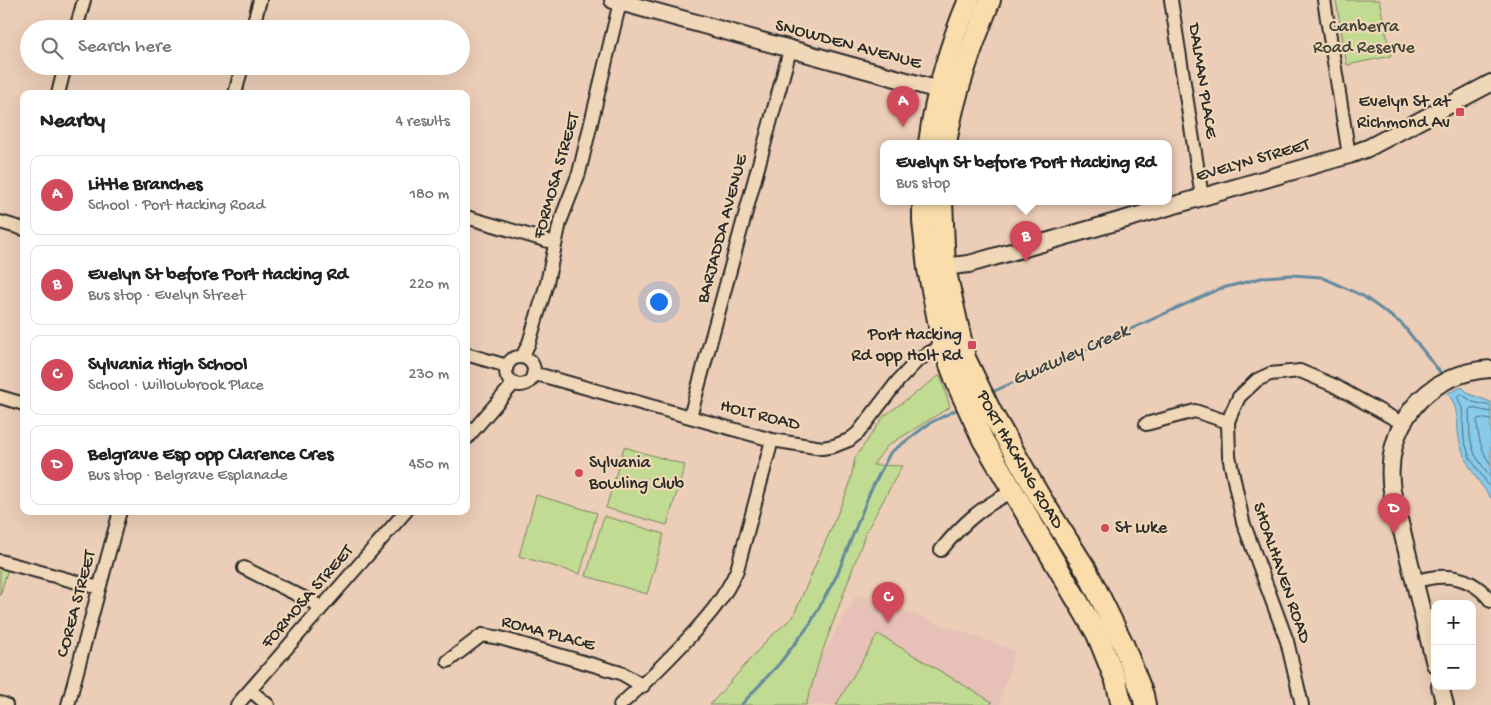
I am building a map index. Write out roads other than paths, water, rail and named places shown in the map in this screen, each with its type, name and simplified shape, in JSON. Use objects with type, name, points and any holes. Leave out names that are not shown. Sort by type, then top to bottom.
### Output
[{"type":"main road","points":[[930,140],[938,90],[950,49],[969,0]]},
{"type":"main road","points":[[947,140],[976,35],[990,0]]},
{"type":"main road","name":"PORT HACKING ROAD","points":[[923,205],[923,221],[936,268],[958,330],[965,358],[964,379],[973,422],[1012,492],[1097,634],[1116,681],[1122,705]]},
{"type":"main road","name":"PORT HACKING ROAD","points":[[942,205],[936,268],[943,346],[964,379],[991,412],[1040,497],[1087,570],[1123,644],[1143,695],[1145,705]]},
{"type":"street","points":[[78,20],[84,0]]},
{"type":"street","points":[[254,20],[260,0]]},
{"type":"street","name":"DALMAN PLACE","points":[[1172,0],[1202,197]]},
{"type":"street","points":[[1324,0],[1349,155]]},
{"type":"street","name":"SNOWDEN AVENUE","points":[[616,1],[958,95]]},
{"type":"street","name":"FORMOSA STREET","points":[[522,357],[529,343],[544,291],[560,222],[578,173],[616,1]]},
{"type":"street","name":"BARJADDA AVENUE","points":[[690,416],[790,50]]},
{"type":"street","points":[[59,90],[63,75]]},
{"type":"street","points":[[236,90],[240,75]]},
{"type":"street","name":"EVELYN STREET","points":[[936,268],[969,264],[1349,155],[1368,148],[1491,83]]},
{"type":"street","points":[[470,219],[555,243]]},
{"type":"street","points":[[0,222],[20,225]]},
{"type":"street","name":"HOLT ROAD","points":[[533,374],[772,440],[822,448],[849,440],[865,426],[898,381],[916,362],[943,346]]},
{"type":"street","points":[[470,355],[507,366]]},
{"type":"street","points":[[522,357],[531,363],[533,374],[526,383],[514,383],[506,374],[507,366],[511,360],[522,357]]},
{"type":"street","points":[[1431,648],[1390,478],[1392,453],[1402,423],[1418,403],[1439,384],[1456,376],[1491,370]]},
{"type":"street","name":"SHOALHAVEN ROAD","points":[[1302,705],[1287,641],[1243,522],[1229,456],[1228,422],[1239,397],[1257,380],[1270,374],[1300,371],[1334,385],[1402,423]]},
{"type":"street","points":[[470,434],[514,383]]},
{"type":"street","points":[[0,398],[20,403]]},
{"type":"street","points":[[1146,424],[1195,411],[1228,422]]},
{"type":"street","points":[[620,705],[643,686],[709,616],[729,588],[736,570],[772,440]]},
{"type":"street","points":[[941,550],[958,528],[994,500],[1012,492]]},
{"type":"street","name":"COREA STREET","points":[[68,705],[119,515]]},
{"type":"street","name":"FORMOSA STREET","points":[[237,705],[399,515]]},
{"type":"street","points":[[0,561],[99,588]]},
{"type":"street","points":[[244,568],[322,607]]},
{"type":"street","points":[[1414,582],[1436,577],[1461,579],[1474,584],[1491,601]]},
{"type":"street","name":"ROMA PLACE","points":[[448,661],[482,635],[500,638],[620,674],[643,686]]},
{"type":"street","points":[[250,690],[268,705]]},
{"type":"street","points":[[1441,690],[1445,705]]},
{"type":"street","points":[[0,703],[6,705]]},
{"type":"water","points":[[1462,387],[1469,394],[1491,402],[1491,498],[1469,465],[1460,443],[1455,406],[1448,393]]},
{"type":"waterway","name":"Gwawley Creek","points":[[990,393],[1219,289],[1265,277],[1291,275],[1321,277],[1363,296],[1402,324],[1444,377]]},
{"type":"waterway","name":"Gwawley Creek","points":[[741,705],[779,664],[810,624],[837,575],[870,492],[890,453],[930,423],[960,408]]},
{"type":"place","name":"Evelyn St at Richmond Av","points":[[1460,112]]},
{"type":"place","name":"Little Branches","points":[[903,127]]},
{"type":"place","name":"Evelyn St before Port Hacking Rd","points":[[1026,262]]},
{"type":"place","name":"Port Hacking Rd opp Holt Rd","points":[[972,345]]},
{"type":"place","name":"Sylvania Bowling Club","points":[[579,473]]},
{"type":"place","name":"St Luke","points":[[1105,528]]},
{"type":"place","name":"Belgrave Esp opp Clarence Cres","points":[[1394,534]]},
{"type":"place","name":"Sylvania High School","points":[[888,623]]},
{"type":"park label","name":"Canberra Road Reserve","points":[[1364,37]]}]
